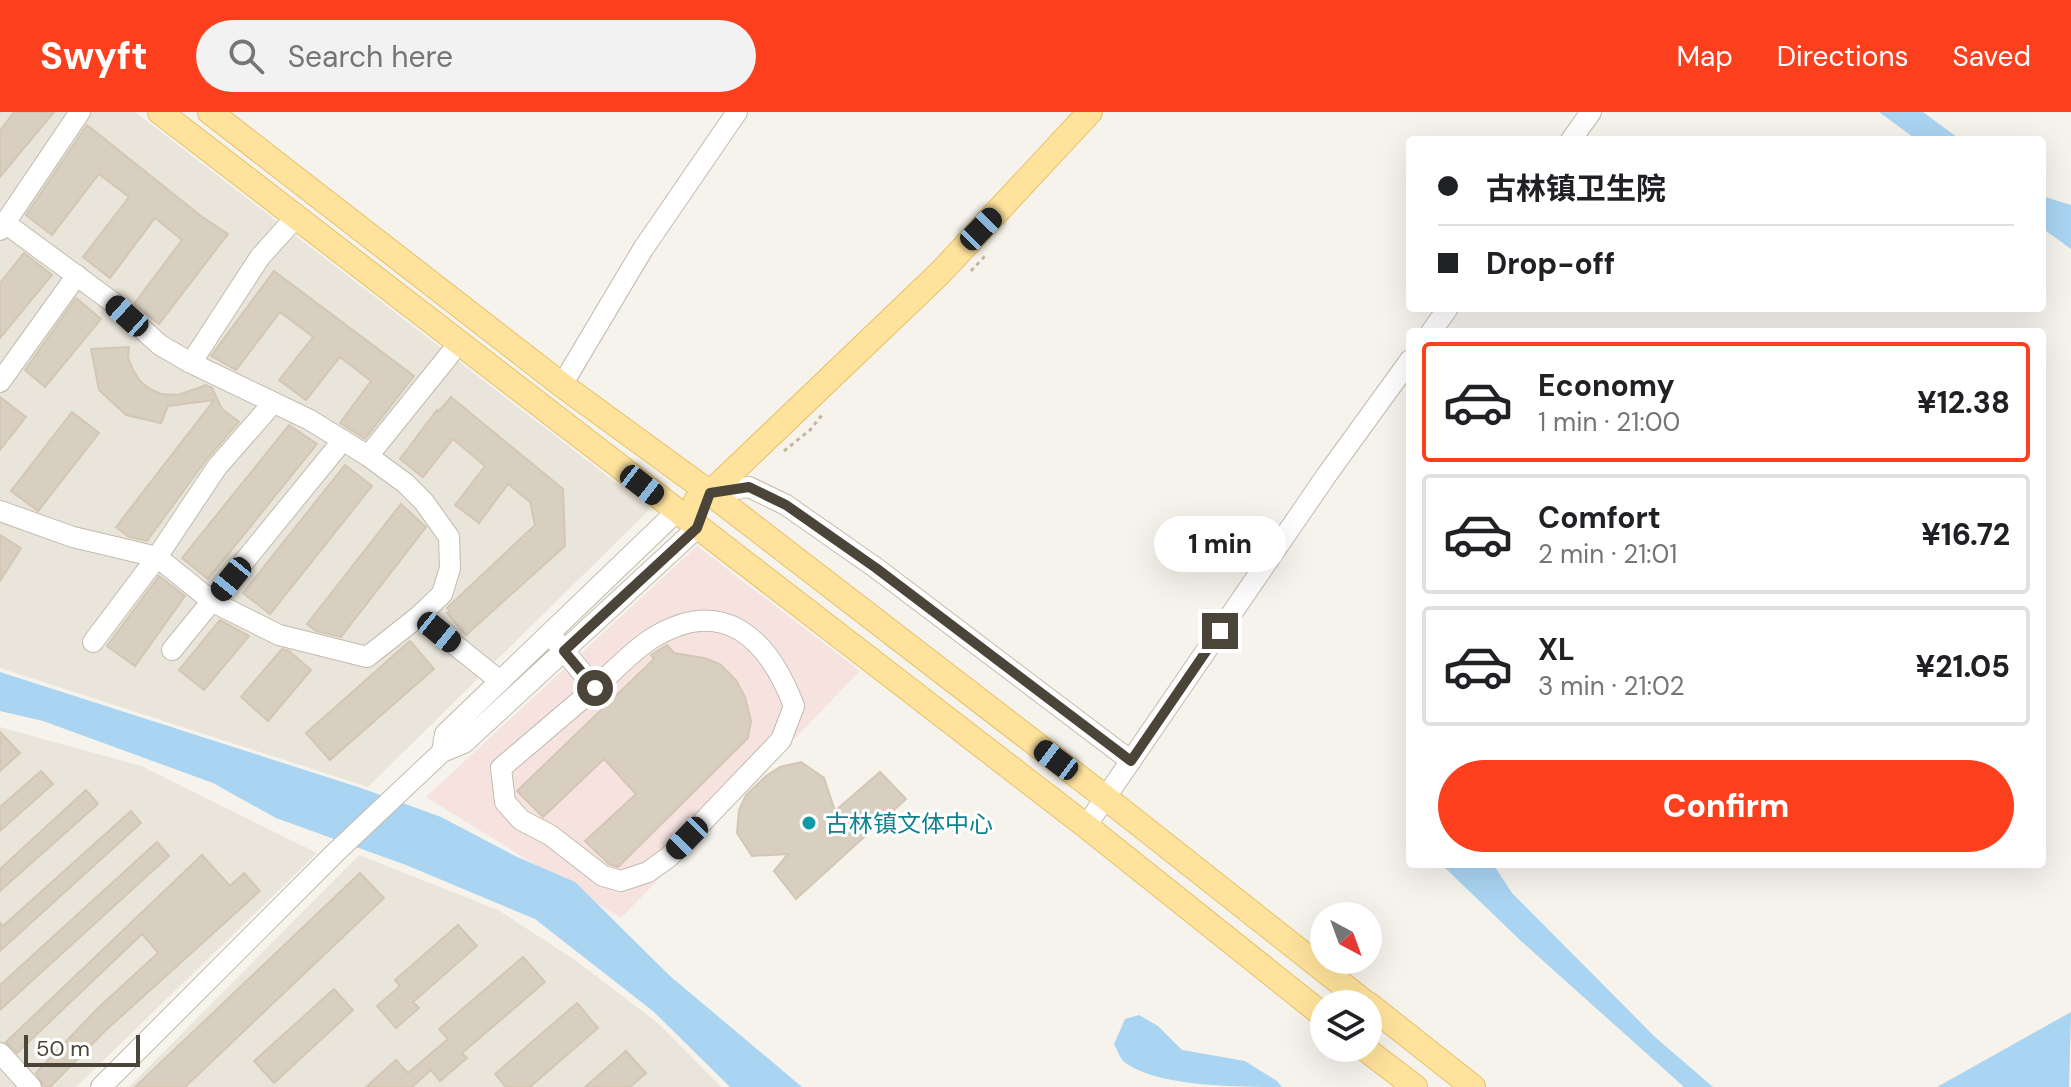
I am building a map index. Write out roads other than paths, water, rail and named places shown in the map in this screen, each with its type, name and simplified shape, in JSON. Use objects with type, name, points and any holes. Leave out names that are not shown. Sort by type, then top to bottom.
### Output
[{"type":"main road","points":[[160,112],[1086,826],[1310,1005]]},
{"type":"main road","points":[[210,112],[562,385],[710,493],[1350,990]]},
{"type":"main road","points":[[676,512],[710,493],[941,272],[1090,112]]},
{"type":"main road","points":[[697,528],[710,493]]},
{"type":"main road","points":[[1382,1015],[1473,1087]]},
{"type":"main road","points":[[1382,1062],[1415,1087]]},
{"type":"street","points":[[0,511],[73,537],[157,557],[213,602],[279,635],[367,657],[442,594],[450,568],[449,537],[424,502],[405,483],[310,420],[160,345],[77,275],[2,225],[80,112]]},
{"type":"street","points":[[562,385],[643,249],[737,112]]},
{"type":"street","points":[[1574,136],[1591,112]]},
{"type":"street","points":[[191,363],[260,257],[296,217]]},
{"type":"street","points":[[0,382],[77,275]]},
{"type":"street","points":[[368,456],[459,343]]},
{"type":"street","points":[[1086,826],[1326,476],[1406,366]]},
{"type":"street","points":[[93,642],[157,557],[217,467],[273,403]]},
{"type":"street","points":[[172,650],[343,440]]},
{"type":"street","points":[[710,493],[749,487],[786,505],[876,568],[1131,761]]},
{"type":"street","points":[[442,752],[445,734],[676,512]]},
{"type":"street","points":[[101,1087],[381,808],[442,752],[464,743],[697,528]]},
{"type":"street","points":[[419,616],[500,681]]},
{"type":"street","points":[[714,619],[736,626],[763,650],[782,674],[794,706],[781,740],[669,857],[648,872],[621,881],[603,876],[550,835],[521,820],[505,802],[501,768],[595,688],[650,640],[679,625],[714,619]]},
{"type":"street","points":[[550,634],[595,688]]},
{"type":"street","points":[[0,1053],[31,1087]]},
{"type":"water","points":[[1879,112],[1923,112],[1956,136],[1912,136]]},
{"type":"water","points":[[2046,197],[2071,205],[2071,249],[2046,231]]},
{"type":"water","points":[[0,672],[361,788],[441,817],[515,856],[575,882],[670,976],[802,1087],[730,1087],[654,1012],[535,919],[406,865],[276,818],[213,783],[43,721],[0,711]]},
{"type":"water","points":[[1445,868],[1496,868],[1512,893],[1655,1037],[1713,1087],[1684,1087],[1521,941]]},
{"type":"water","points":[[2071,1012],[2069,1087],[1937,1087]]},
{"type":"water","points":[[1139,1015],[1158,1026],[1182,1050],[1245,1061],[1282,1087],[1198,1084],[1137,1070],[1123,1061],[1114,1044],[1125,1019]]},
{"type":"place","name":"古林镇文体中心","points":[[809,823]]}]
